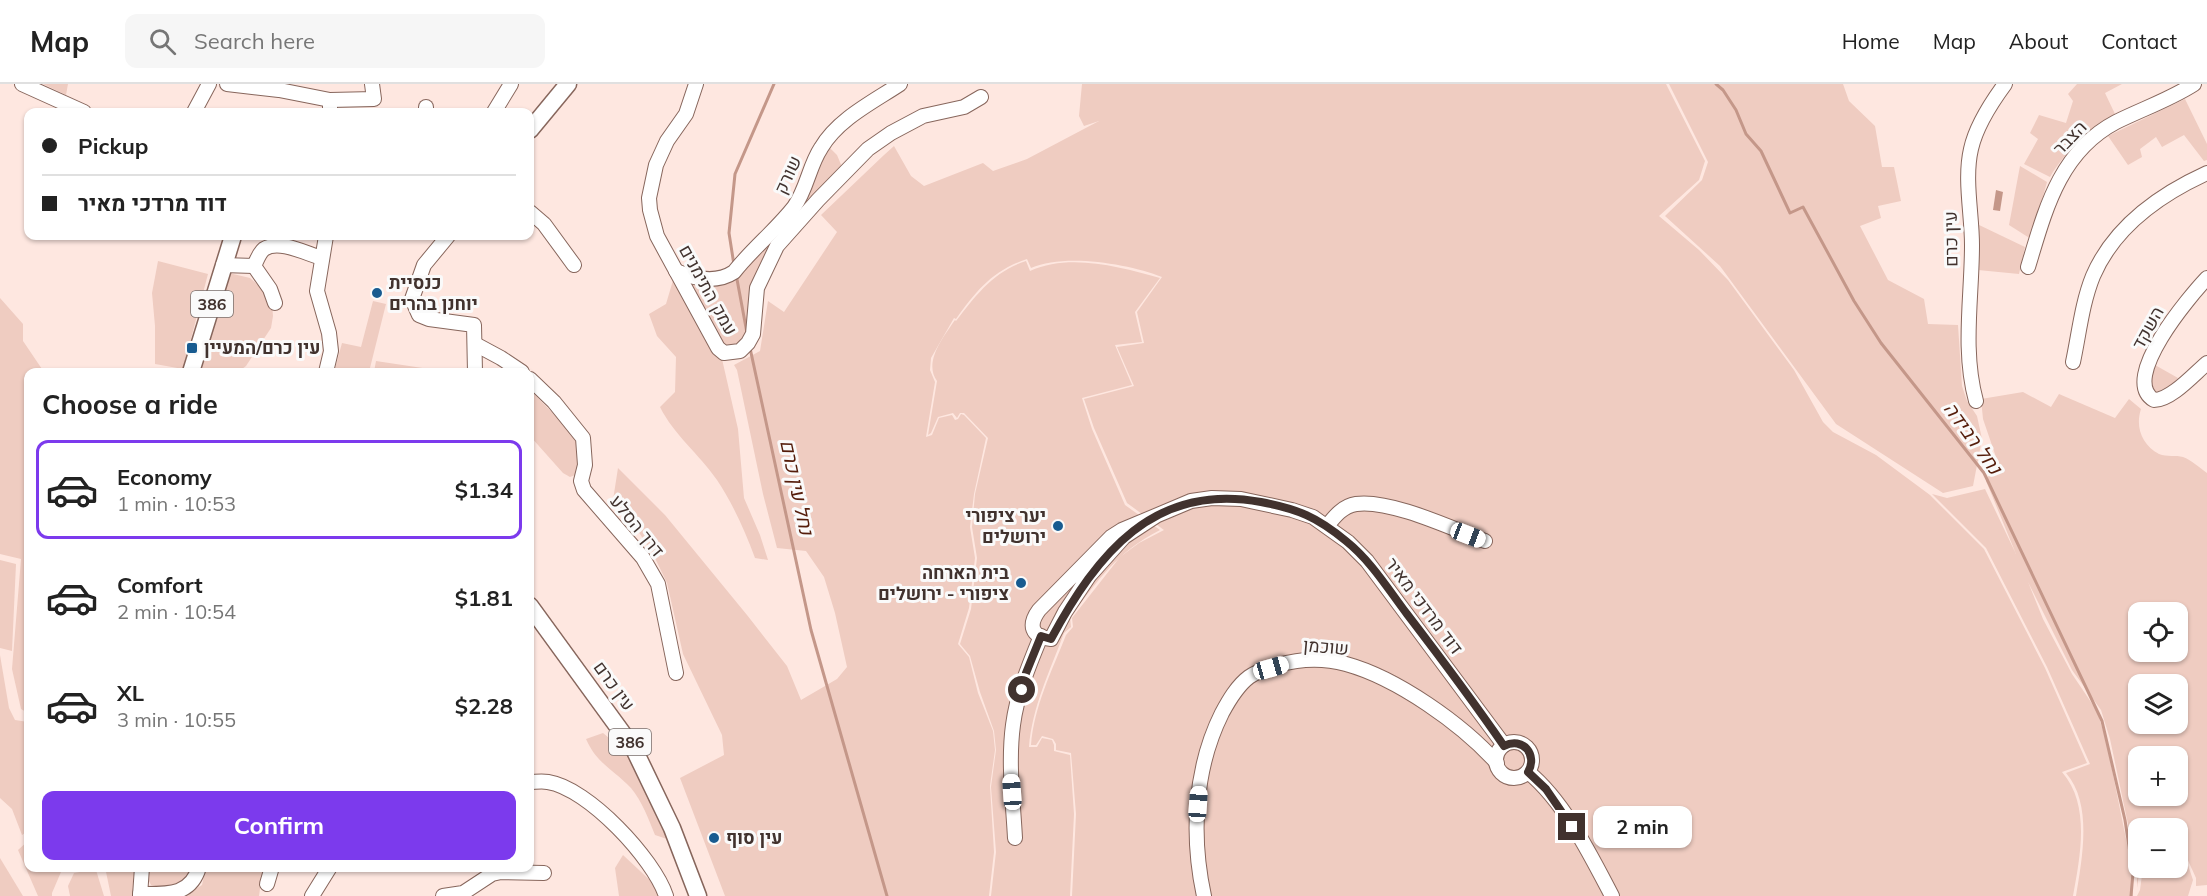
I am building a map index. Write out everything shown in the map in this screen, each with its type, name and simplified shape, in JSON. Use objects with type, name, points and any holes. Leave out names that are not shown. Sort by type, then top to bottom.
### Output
[{"type":"main road","points":[[534,125],[568,84]]},
{"type":"main road","name":"386","points":[[192,368],[232,240]]},
{"type":"main road","name":"עין כרם","points":[[534,612],[634,750],[672,828],[698,896]]},
{"type":"street","points":[[22,84],[75,108]]},
{"type":"street","points":[[196,108],[210,84]]},
{"type":"street","points":[[227,84],[279,90],[330,106],[374,99],[372,84]]},
{"type":"street","points":[[496,108],[511,84]]},
{"type":"street","name":"עמק התימנים","points":[[696,84],[686,114],[666,141],[656,165],[649,198],[652,223],[718,348],[724,353],[740,351],[753,334],[757,288],[777,246],[868,149],[891,133],[923,116],[964,107],[981,97]]},
{"type":"street","name":"שורק","points":[[676,271],[688,276],[713,280],[724,279],[734,272],[794,206],[821,147],[836,129],[900,84]]},
{"type":"street","name":"עין כרם","points":[[1976,401],[1968,331],[1972,246],[1969,164],[1977,131],[2005,84]]},
{"type":"street","name":"הצבר","points":[[2028,267],[2050,197],[2061,175],[2075,156],[2090,140],[2108,127],[2173,98],[2194,84]]},
{"type":"street","points":[[2073,362],[2088,293],[2094,276],[2115,241],[2156,202],[2187,182],[2207,173]]},
{"type":"street","points":[[534,215],[544,224],[574,265]]},
{"type":"street","points":[[325,240],[317,291],[329,333],[331,351],[328,368]]},
{"type":"street","points":[[445,240],[424,265],[412,299],[419,315],[429,319],[474,325],[475,368]]},
{"type":"street","points":[[254,266],[260,253],[266,248],[279,246],[322,258]]},
{"type":"street","points":[[223,265],[254,266]]},
{"type":"street","points":[[254,266],[270,289],[275,303]]},
{"type":"street","name":"השקד","points":[[2207,278],[2169,323],[2153,353],[2144,386],[2149,397],[2156,400],[2162,399],[2207,363]]},
{"type":"street","points":[[475,344],[516,368]]},
{"type":"street","name":"דרך הסלע","points":[[534,383],[554,402],[583,438],[585,465],[582,481],[584,490],[643,558],[658,584],[676,673]]},
{"type":"street","name":"דוד מרדכי מאיר","points":[[1156,516],[1124,537],[1089,576],[1065,612],[1051,639],[1041,636],[1032,627],[1032,621],[1039,610],[1111,537],[1122,530],[1191,501],[1212,498],[1241,499],[1292,510],[1313,517],[1327,526],[1367,561],[1504,746]]},
{"type":"street","points":[[1327,526],[1340,510],[1355,504],[1383,505],[1485,541]]},
{"type":"street","points":[[1015,838],[1011,770],[1013,725],[1026,673],[1041,636]]},
{"type":"street","name":"שוכמן","points":[[1204,896],[1197,852],[1197,829],[1199,790],[1206,752],[1230,697],[1248,678],[1259,671],[1307,660],[1346,664],[1388,682],[1429,705],[1460,729],[1497,764]]},
{"type":"street","points":[[1515,742],[1526,746],[1532,756],[1528,772],[1518,778],[1502,773],[1497,764],[1498,753],[1504,746],[1515,742]]},
{"type":"street","points":[[1528,772],[1546,789],[1586,846],[1612,896]]},
{"type":"street","points":[[534,782],[549,782],[565,788],[602,813],[654,870],[666,896]]},
{"type":"street","points":[[142,872],[140,895],[184,891],[191,886],[197,872]]},
{"type":"street","points":[[267,884],[271,872]]},
{"type":"street","points":[[312,896],[327,872]]},
{"type":"street","points":[[442,896],[464,893],[492,874],[501,872],[544,873]]},
{"type":"shaded area","points":[[43,84],[68,84],[66,95]]},
{"type":"shaded area","points":[[1082,84],[1666,84],[1705,161],[1699,180],[1659,216],[1699,250],[1728,280],[1794,370],[1823,422],[1833,432],[1876,455],[1930,495],[1984,549],[2045,668],[2087,763],[2062,772],[2071,785],[2080,815],[2080,848],[2073,896],[1072,896],[1076,814],[1071,753],[1056,750],[1053,739],[1042,736],[1036,745],[1031,745],[1033,731],[1050,675],[1066,635],[1073,627],[1072,618],[1120,557],[1139,543],[1164,530],[1127,503],[1094,428],[1084,399],[1134,386],[1117,347],[1144,343],[1137,312],[1162,277],[1115,264],[1097,262],[1061,261],[1031,268],[1027,259],[1004,269],[978,291],[956,319],[954,318],[931,358],[930,370],[935,382],[926,437],[932,435],[939,418],[952,415],[955,420],[961,414],[986,438],[974,494],[970,527],[975,558],[969,608],[958,644],[969,657],[978,693],[993,731],[995,750],[990,786],[994,852],[989,896],[725,896],[680,778],[724,755],[722,735],[683,654],[667,583],[654,556],[631,520],[613,500],[618,468],[665,515],[747,615],[787,666],[801,700],[837,679],[847,667],[824,577],[806,551],[777,548],[734,365],[760,351],[768,301],[784,312],[837,232],[821,215],[894,146],[911,176],[924,186],[983,163],[993,171],[1027,159],[1099,121],[1084,126],[1079,116]]},
{"type":"shaded area","points":[[1669,84],[1843,84],[1849,101],[1875,126],[1882,167],[1894,167],[1901,201],[1878,206],[1881,218],[1860,226],[1888,280],[1924,299],[1928,324],[1958,325],[1962,386],[1967,401],[1977,416],[1982,439],[1973,486],[1943,493],[1836,424],[1720,266],[1665,216],[1702,180],[1708,162]]},
{"type":"shaded area","points":[[2077,84],[2122,84],[2105,93],[2115,114],[2071,149],[2050,177],[2024,164],[2038,139],[2030,133],[2039,115],[2066,123],[2073,101],[2068,94]]},
{"type":"shaded area","points":[[2185,99],[2207,144],[2207,160],[2204,161],[2184,135],[2162,147],[2156,137],[2140,149],[2142,157],[2128,165],[2108,136]]},
{"type":"shaded area","points":[[830,148],[837,155],[842,167],[786,230],[748,331],[741,342],[729,346],[721,341],[686,280],[712,284],[798,207],[821,157]]},
{"type":"shaded area","points":[[2020,166],[2047,182],[2031,239],[2009,225]]},
{"type":"shaded area","points":[[1996,190],[2003,192],[2000,211],[1993,210]]},
{"type":"shaded area","points":[[1977,224],[2025,247],[2019,274],[1978,270]]},
{"type":"shaded area","points":[[158,261],[208,274],[183,368],[155,364],[152,293]]},
{"type":"shaded area","points":[[1026,261],[1030,271],[1045,266],[1078,262],[1112,266],[1160,278],[1135,312],[1142,342],[1115,345],[1132,385],[1082,398],[1092,429],[1125,505],[1160,530],[1120,557],[1070,617],[1071,627],[1064,633],[1048,675],[1031,732],[1029,747],[1037,747],[1042,738],[1052,740],[1054,751],[1070,755],[1074,814],[1070,896],[991,896],[996,852],[991,787],[996,750],[994,731],[970,656],[960,644],[971,609],[977,558],[972,527],[975,494],[988,438],[964,413],[960,413],[957,418],[953,413],[938,417],[928,435],[937,381],[932,366],[941,341],[955,320],[987,285],[1004,271]]},
{"type":"shaded area","points":[[229,273],[250,278],[264,290],[272,304],[271,328],[243,368],[202,368]]},
{"type":"shaded area","points":[[674,277],[722,359],[738,429],[744,498],[768,560],[755,558],[723,489],[672,427],[660,407],[675,392],[676,357],[657,336],[649,314],[666,304]]},
{"type":"shaded area","points":[[0,298],[23,324],[23,341],[41,368],[24,368],[24,711],[21,709],[12,669],[21,559],[0,554]]},
{"type":"shaded area","points":[[373,301],[386,304],[370,368],[335,368],[342,343],[361,347]]},
{"type":"shaded area","points":[[376,361],[422,368],[375,368]]},
{"type":"shaded area","points":[[2155,365],[2178,378],[2173,384],[2157,392],[2153,390],[2151,378]]},
{"type":"shaded area","points":[[2023,392],[2051,407],[2059,394],[2115,418],[2129,399],[2141,409],[2139,422],[2141,435],[2148,446],[2159,454],[2186,458],[2207,473],[2207,885],[2196,886],[2196,878],[2188,860],[2188,818],[2128,818],[2128,824],[2110,739],[2101,710],[2072,670],[2028,582],[2043,619],[2072,674],[2097,711],[2106,740],[2128,849],[2128,878],[2132,878],[2133,896],[2076,896],[2083,849],[2083,816],[2080,800],[2066,773],[2090,764],[2047,667],[1986,548],[1932,494],[1947,498],[1985,489],[2016,554],[1986,481],[1997,460],[1983,419],[1981,399]]},
{"type":"shaded area","points":[[534,394],[581,442],[578,474],[570,477],[563,473],[534,440]]},
{"type":"shaded area","points":[[0,560],[16,564],[12,651],[0,648]]},
{"type":"shaded area","points":[[0,655],[9,708],[15,720],[24,721],[24,834],[22,835],[12,809],[0,798]]},
{"type":"shaded area","points":[[603,733],[615,743],[623,744],[670,840],[655,835],[635,793],[590,748],[586,739]]},
{"type":"shaded area","points":[[24,845],[24,864],[18,850]]},
{"type":"shaded area","points":[[623,855],[655,885],[660,896],[619,896],[615,868]]},
{"type":"shaded area","points":[[0,858],[23,896],[0,896]]},
{"type":"shaded area","points":[[2188,865],[2193,880],[2188,896],[2137,896],[2142,878],[2188,878]]},
{"type":"shaded area","points":[[28,872],[61,872],[52,896],[38,896]]},
{"type":"shaded area","points":[[97,872],[104,896],[70,896],[68,886],[74,873]]},
{"type":"shaded area","points":[[106,872],[134,872],[133,896],[111,896]]},
{"type":"shaded area","points":[[146,872],[192,872],[186,883],[160,887],[151,885]]},
{"type":"shaded area","points":[[205,872],[262,872],[259,896],[185,896],[202,885]]},
{"type":"waterway","name":"נחל עין כרם","points":[[734,265],[729,233],[735,174],[774,84]]},
{"type":"waterway","name":"נחל רבידה","points":[[1716,84],[1723,90],[1736,110],[1746,134],[1761,151],[1790,213],[1803,207],[1854,301],[1881,343],[1984,473],[2102,721],[2125,820],[2133,873],[2131,896]]},
{"type":"waterway","name":"נחל עין כרם","points":[[736,274],[747,333]]},
{"type":"waterway","name":"נחל עין כרם","points":[[750,348],[811,630],[887,896]]},
{"type":"place","name":"כנסיית יוחנן בהרים","points":[[377,293]]},
{"type":"place","name":"עין כרם/המעיין","points":[[192,348]]},
{"type":"place","name":"יער ציפורי ירושלים","points":[[1058,526]]},
{"type":"place","name":"בית הארחה ציפורי - ירושלים","points":[[1021,583]]},
{"type":"place","name":"עין סוף","points":[[714,838]]},
{"type":"route","points":[[1022,690],[1026,673],[1041,636],[1051,639],[1065,612],[1089,576],[1124,537],[1156,516],[1191,501],[1212,498],[1265,503],[1313,517],[1348,542],[1367,561],[1504,746],[1515,742],[1526,746],[1532,756],[1528,772],[1546,789],[1572,827]]}]
